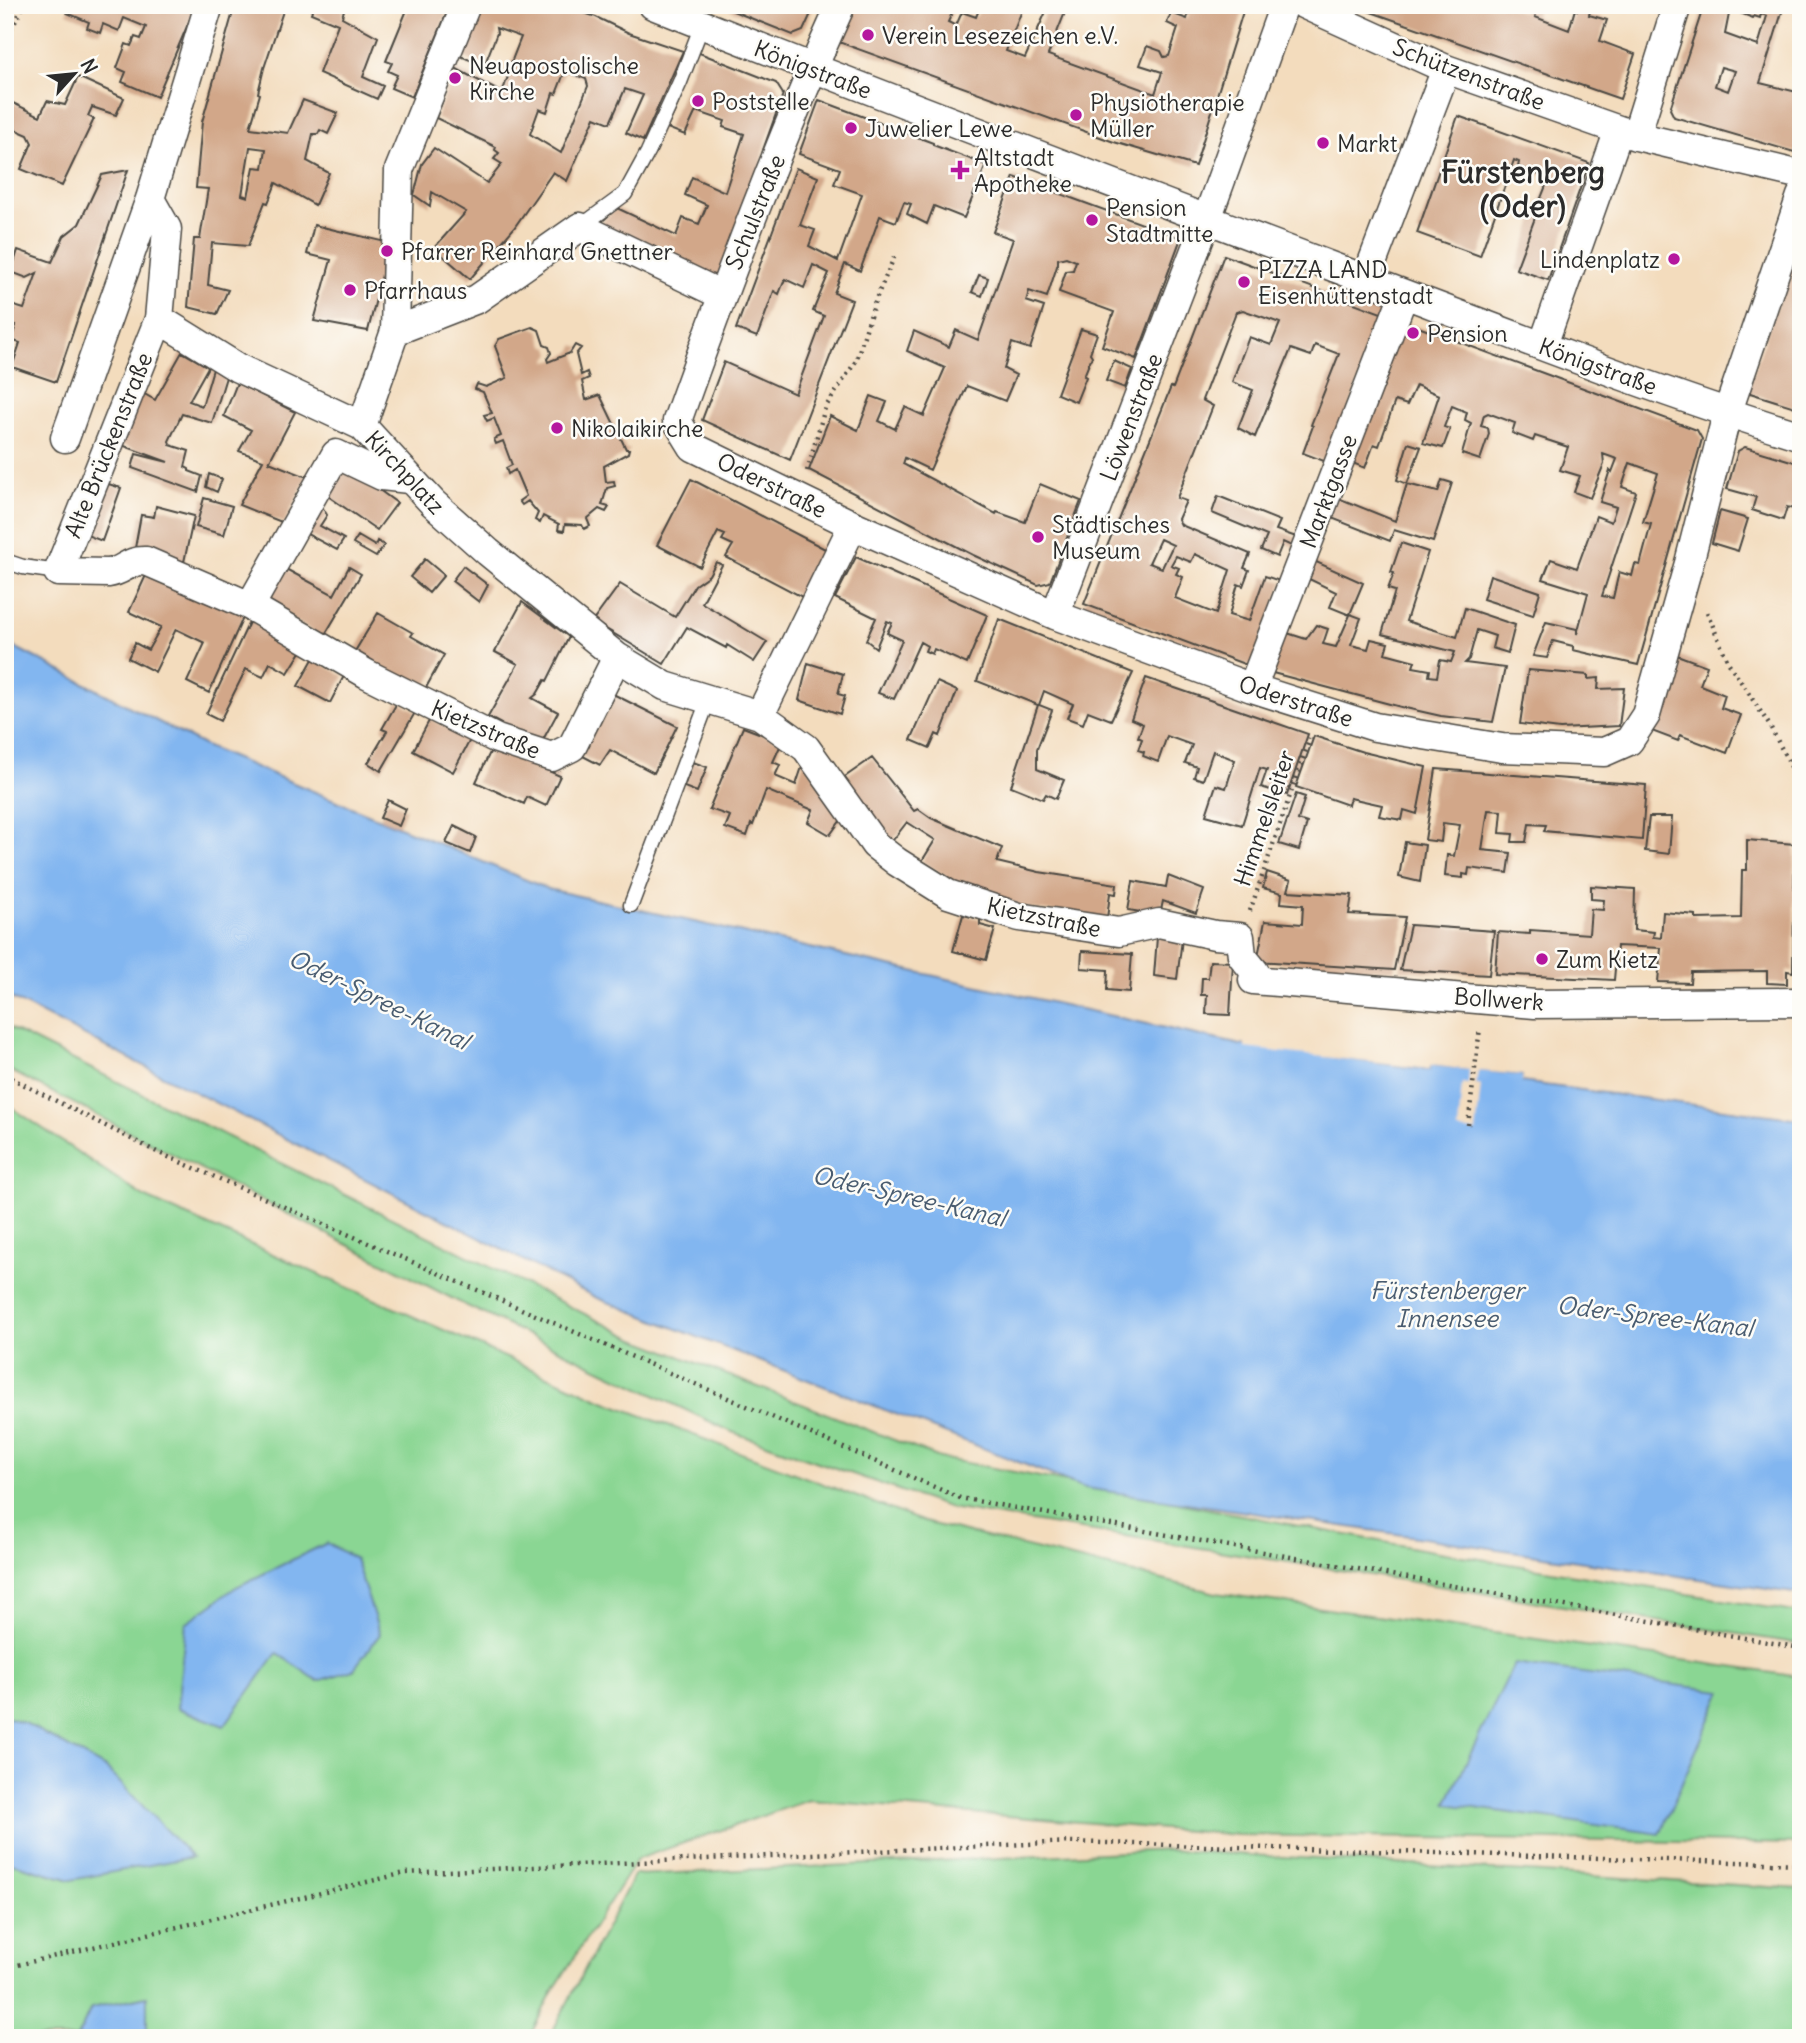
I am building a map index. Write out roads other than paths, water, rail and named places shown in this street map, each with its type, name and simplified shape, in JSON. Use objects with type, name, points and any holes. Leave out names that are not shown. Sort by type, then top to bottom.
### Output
[{"type":"street","name":"Alte Brückenstraße","points":[[65,438],[150,198],[209,5]]},
{"type":"street","name":"Kirchplatz","points":[[466,5],[399,170],[396,331],[362,426],[433,503],[488,552],[617,657]]},
{"type":"street","name":"Königstraße","points":[[653,5],[812,69],[1404,294],[1727,414],[1801,436]]},
{"type":"street","name":"Schulstraße","points":[[677,421],[722,295],[812,69],[841,5]]},
{"type":"street","points":[[1206,219],[1284,5]]},
{"type":"street","name":"Schützenstraße","points":[[1306,5],[1446,69],[1628,133],[1801,175]]},
{"type":"street","points":[[1543,345],[1677,5]]},
{"type":"street","points":[[1366,279],[1446,69]]},
{"type":"street","points":[[1727,414],[1801,196]]},
{"type":"street","name":"Alte Brückenstraße","points":[[58,572],[159,319],[167,229],[150,198]]},
{"type":"street","name":"Löwenstraße","points":[[1055,615],[1206,219]]},
{"type":"street","points":[[396,331],[477,299],[580,228],[722,295]]},
{"type":"street","name":"Marktgasse","points":[[1252,688],[1404,294]]},
{"type":"street","points":[[159,319],[238,368],[362,426]]},
{"type":"street","name":"Oderstraße","points":[[677,421],[693,447],[853,525],[1055,615],[1252,688],[1375,726],[1502,748],[1604,752],[1629,741],[1646,715],[1727,414]]},
{"type":"street","points":[[250,606],[336,454],[382,475],[410,479]]},
{"type":"street","points":[[760,715],[853,525]]},
{"type":"street","name":"Kietzstraße","points":[[58,572],[108,573],[134,561],[146,561],[250,606],[367,674],[497,739],[552,757],[572,747],[617,657],[665,686],[760,715],[806,748],[875,845],[948,894],[1019,917],[1094,929],[1119,932],[1159,923],[1237,937]]},
{"type":"street","name":"Bollwerk","points":[[1237,937],[1242,956],[1255,972],[1253,980],[1535,1004],[1801,1002]]},
{"type":"lane","points":[[580,228],[625,194],[659,128],[702,25]]},
{"type":"lane","points":[[5,561],[23,567],[58,572]]},
{"type":"lane","points":[[631,905],[709,698]]},
{"type":"water","name":"Fürstenberger Innensee","points":[[5,642],[207,747],[548,889],[1241,1045],[1429,1070],[1431,1065],[1523,1075],[1523,1082],[1801,1119],[1801,1594],[1085,1488],[595,1297],[5,995]]},
{"type":"water","points":[[327,1543],[355,1559],[380,1634],[353,1670],[318,1681],[277,1653],[224,1726],[177,1708],[186,1623],[236,1587]]},
{"type":"water","points":[[1514,1664],[1722,1691],[1660,1834],[1446,1804]]},
{"type":"water","points":[[5,1717],[23,1722],[107,1769],[192,1857],[71,1880],[5,1861]]},
{"type":"water","points":[[147,1996],[147,2038],[77,2038],[91,2008]]},
{"type":"place","name":"Verein Lesezeichen e.V.","points":[[868,35]]},
{"type":"place","name":"Neuapostolische Kirche","points":[[455,78]]},
{"type":"place","name":"Poststelle","points":[[698,101]]},
{"type":"place","name":"Physiotherapie Müller","points":[[1076,115]]},
{"type":"place","name":"Juwelier Lewe","points":[[851,128]]},
{"type":"place","name":"Markt","points":[[1323,143]]},
{"type":"place","name":"Altstadt Apotheke","points":[[960,170]]},
{"type":"place","name":"Pension Stadtmitte","points":[[1092,220]]},
{"type":"place","name":"Pfarrer Reinhard Gnettner","points":[[387,251]]},
{"type":"place","name":"Lindenplatz","points":[[1674,259]]},
{"type":"place","name":"PIZZA LAND Eisenhüttenstadt","points":[[1244,282]]},
{"type":"place","name":"Pfarrhaus","points":[[350,290]]},
{"type":"place","name":"Pension","points":[[1413,333]]},
{"type":"place","name":"Nikolaikirche","points":[[557,428]]},
{"type":"place","name":"Städtisches Museum","points":[[1038,537]]},
{"type":"place","name":"Zum Kietz","points":[[1542,959]]},
{"type":"district","name":"Fürstenberg (Oder)","points":[[1523,189]]},
{"type":"water label","name":"Oder-Spree-Kanal","points":[[379,999]]},
{"type":"water label","name":"Oder-Spree-Kanal","points":[[909,1196]]},
{"type":"water label","name":"Oder-Spree-Kanal","points":[[1655,1316]]}]
